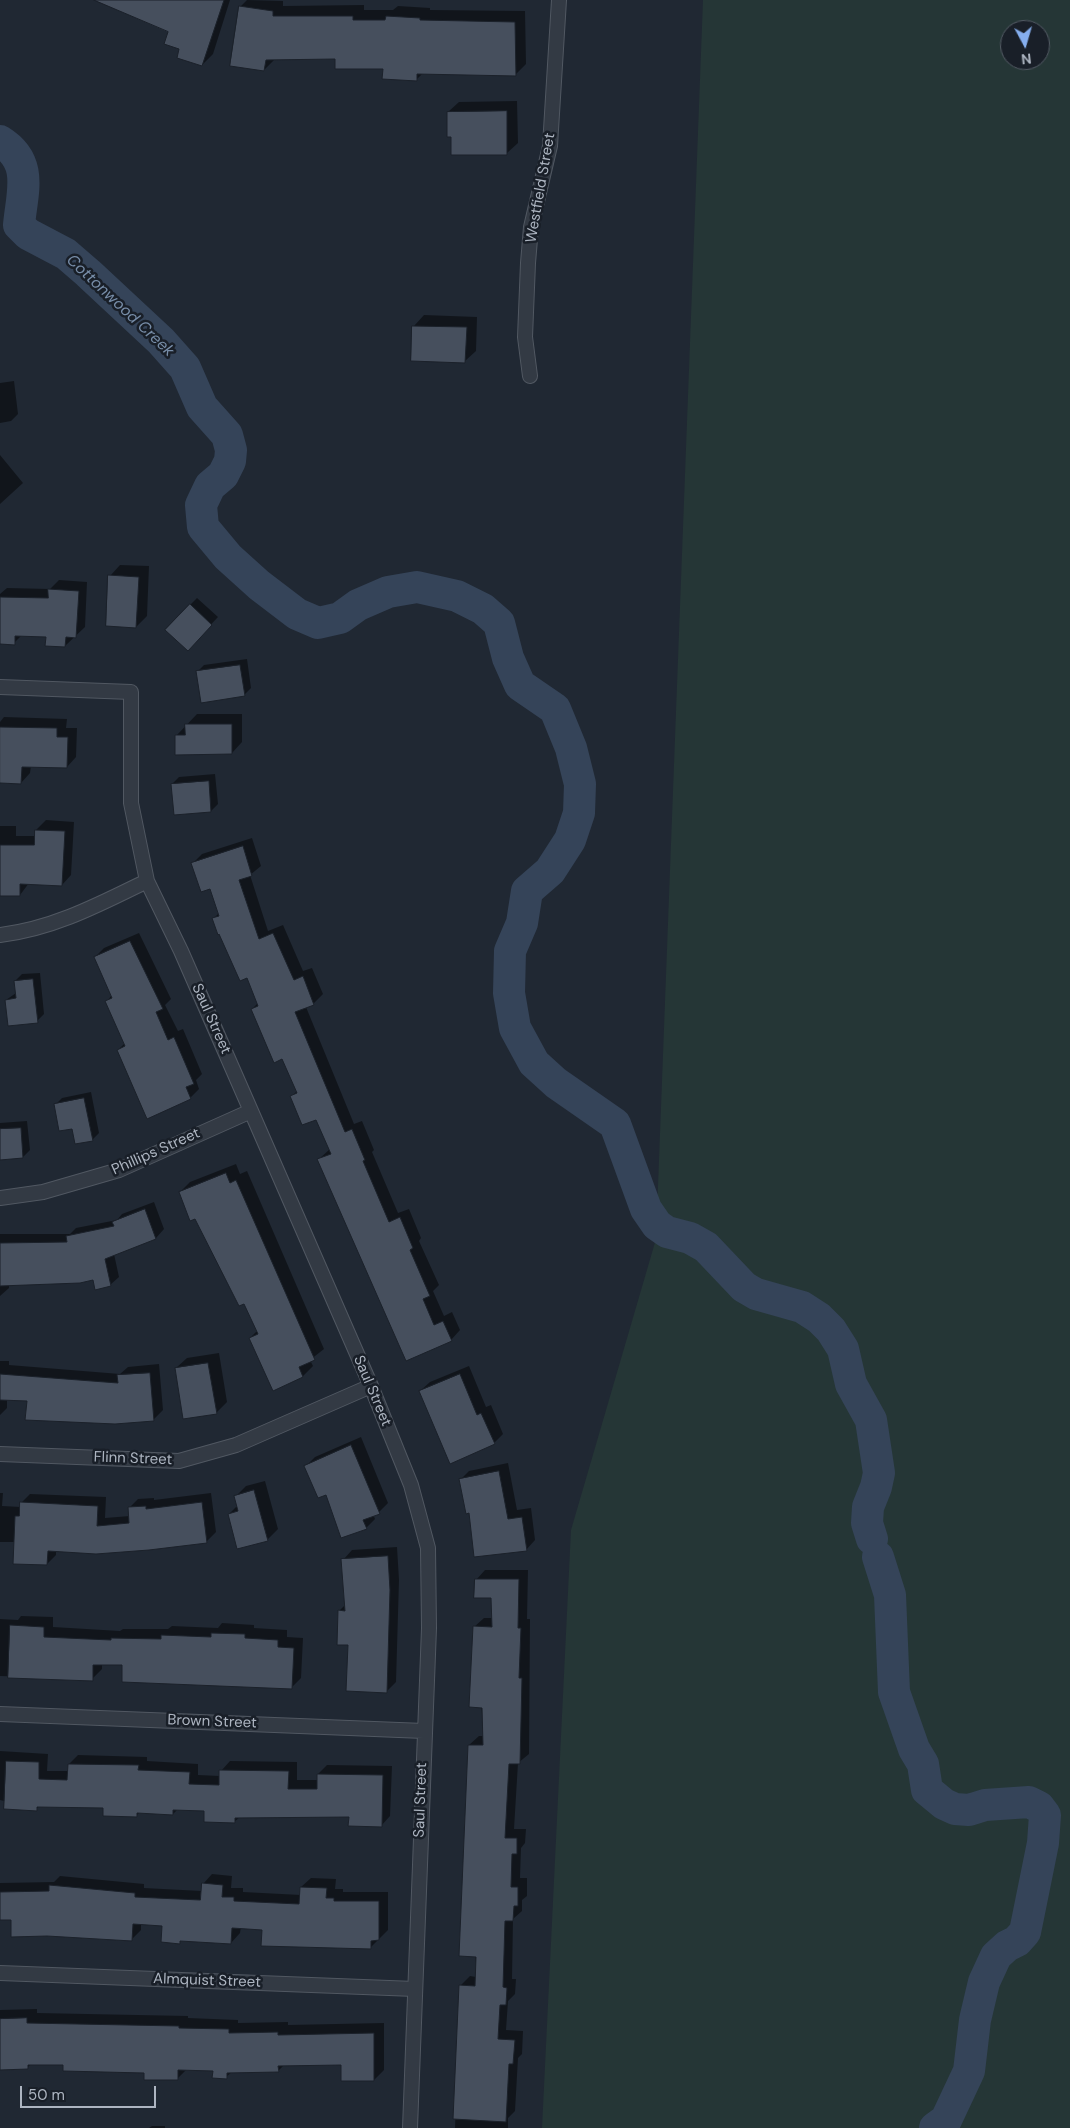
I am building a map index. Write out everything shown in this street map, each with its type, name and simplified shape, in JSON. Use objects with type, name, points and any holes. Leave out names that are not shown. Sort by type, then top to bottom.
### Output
[{"type":"street","name":"Westfield Street","points":[[530,376],[525,337],[528,263],[532,227],[550,146],[559,0]]},
{"type":"street","name":"Saul Street","points":[[0,687],[131,692],[132,803],[147,881],[181,951],[251,1111],[371,1386],[411,1485],[428,1548],[429,1628],[410,2128]]},
{"type":"street","points":[[0,935],[24,932],[83,912],[147,881]]},
{"type":"street","name":"Phillips Street","points":[[0,1198],[43,1192],[119,1170],[251,1111]]},
{"type":"street","name":"Flinn Street","points":[[0,1454],[179,1461],[236,1446],[371,1386]]},
{"type":"street","name":"Brown Street","points":[[0,1714],[424,1731]]},
{"type":"street","name":"Almquist Street","points":[[0,1973],[415,1989]]},
{"type":"shaded area","points":[[703,0],[1070,0],[1070,2128],[542,2128],[571,1530],[656,1239]]},
{"type":"building","points":[[94,0],[224,0],[202,66],[177,58],[179,49],[164,44],[168,32]]},
{"type":"building","points":[[239,6],[273,11],[273,16],[353,16],[353,20],[385,20],[386,16],[420,18],[420,20],[515,22],[516,76],[417,74],[417,81],[382,79],[383,69],[335,69],[335,59],[266,60],[264,71],[230,66]]},
{"type":"building","points":[[507,111],[507,155],[451,155],[451,137],[447,137],[447,112]]},
{"type":"building","points":[[412,326],[467,327],[465,363],[411,361]]},
{"type":"building","points":[[108,575],[139,577],[136,628],[106,626]]},
{"type":"building","points":[[48,589],[79,591],[76,638],[66,637],[65,647],[45,646],[46,637],[15,636],[15,645],[0,644],[0,597],[48,598]]},
{"type":"building","points":[[190,604],[212,625],[188,651],[165,630]]},
{"type":"building","points":[[240,665],[245,696],[201,703],[196,671]]},
{"type":"building","points":[[185,724],[232,724],[232,754],[175,755],[175,735],[185,735]]},
{"type":"building","points":[[0,727],[57,728],[57,737],[68,737],[67,768],[22,767],[21,784],[0,783]]},
{"type":"building","points":[[209,781],[211,812],[174,815],[171,784]]},
{"type":"building","points":[[35,830],[65,831],[62,886],[20,884],[20,896],[0,896],[0,845],[34,845]]},
{"type":"building","points":[[243,846],[252,876],[239,880],[259,939],[273,933],[294,980],[303,976],[314,1005],[295,1012],[345,1132],[352,1129],[365,1160],[363,1161],[389,1222],[400,1217],[413,1248],[410,1250],[430,1296],[423,1299],[434,1325],[443,1321],[452,1341],[406,1361],[317,1159],[331,1154],[316,1120],[302,1125],[290,1096],[297,1093],[282,1059],[274,1063],[251,1009],[258,1006],[247,978],[240,981],[212,918],[219,916],[210,889],[201,892],[191,863]]},
{"type":"building","points":[[130,941],[163,1009],[156,1012],[168,1040],[174,1037],[194,1084],[186,1087],[191,1099],[147,1119],[117,1050],[125,1046],[105,1001],[112,998],[94,957]]},
{"type":"building","points":[[33,979],[38,1023],[8,1026],[5,1000],[16,998],[14,981]]},
{"type":"building","points":[[84,1098],[93,1141],[75,1144],[72,1129],[59,1131],[54,1104]]},
{"type":"building","points":[[21,1128],[23,1158],[0,1160],[0,1129]]},
{"type":"building","points":[[226,1173],[230,1183],[236,1180],[315,1360],[299,1367],[303,1377],[273,1391],[249,1338],[258,1334],[244,1304],[239,1306],[195,1219],[190,1221],[179,1192]]},
{"type":"building","points":[[145,1209],[156,1239],[105,1259],[111,1286],[95,1290],[93,1280],[80,1283],[0,1286],[0,1243],[67,1242],[66,1236],[114,1226],[112,1222]]},
{"type":"building","points":[[208,1363],[217,1414],[183,1419],[175,1368]]},
{"type":"building","points":[[150,1373],[154,1421],[115,1424],[25,1420],[27,1401],[0,1400],[0,1374],[118,1383],[117,1375]]},
{"type":"building","points":[[460,1374],[477,1415],[481,1413],[495,1444],[450,1464],[419,1391]]},
{"type":"building","points":[[351,1445],[380,1514],[363,1520],[367,1529],[341,1538],[326,1495],[318,1498],[304,1466]]},
{"type":"building","points":[[499,1471],[508,1519],[522,1517],[527,1551],[474,1557],[469,1513],[466,1514],[459,1479]]},
{"type":"building","points":[[254,1490],[268,1541],[237,1549],[228,1514],[238,1511],[234,1496]]},
{"type":"building","points":[[20,1502],[98,1506],[97,1526],[129,1523],[128,1507],[146,1506],[146,1509],[202,1502],[207,1543],[96,1554],[48,1551],[47,1565],[13,1564],[15,1516],[19,1516]]},
{"type":"building","points":[[388,1556],[390,1590],[387,1693],[346,1691],[348,1645],[337,1645],[338,1610],[345,1611],[341,1559]]},
{"type":"building","points":[[475,1579],[519,1579],[518,1628],[521,1628],[519,1678],[522,1678],[520,1764],[509,1764],[505,1838],[517,1838],[517,1854],[512,1854],[511,1887],[518,1887],[518,1906],[514,1906],[513,1921],[505,1921],[503,1987],[507,1988],[506,2005],[500,2005],[498,2039],[515,2040],[513,2064],[509,2064],[506,2122],[453,2119],[459,1985],[475,1986],[476,1957],[459,1956],[468,1745],[483,1745],[482,1708],[469,1707],[473,1626],[492,1627],[491,1598],[474,1598]]},
{"type":"building","points":[[10,1625],[44,1627],[44,1637],[111,1640],[111,1638],[161,1639],[161,1635],[211,1637],[211,1633],[245,1634],[245,1638],[278,1640],[278,1647],[294,1648],[292,1689],[122,1682],[122,1665],[93,1665],[93,1681],[8,1678]]},
{"type":"building","points":[[6,1761],[39,1762],[39,1779],[67,1780],[68,1764],[139,1765],[138,1770],[190,1772],[189,1784],[219,1785],[219,1770],[289,1771],[288,1789],[317,1789],[317,1774],[383,1775],[382,1827],[348,1826],[349,1817],[235,1818],[235,1823],[204,1822],[204,1811],[173,1810],[173,1815],[137,1813],[137,1817],[103,1816],[103,1808],[37,1807],[37,1811],[4,1809]]},
{"type":"building","points":[[202,1883],[223,1885],[222,1897],[234,1897],[234,1901],[299,1904],[300,1887],[327,1888],[326,1898],[334,1898],[334,1901],[379,1901],[379,1940],[371,1941],[371,1949],[261,1946],[262,1930],[232,1928],[231,1944],[180,1941],[180,1944],[161,1942],[162,1926],[133,1924],[132,1941],[47,1936],[11,1937],[11,1920],[0,1920],[0,1892],[49,1891],[49,1885],[135,1893],[135,1897],[200,1900]]},
{"type":"building","points":[[27,2018],[27,2023],[179,2026],[179,2028],[229,2029],[229,2033],[278,2032],[278,2035],[374,2033],[374,2081],[341,2081],[341,2065],[278,2066],[279,2072],[227,2073],[227,2079],[212,2078],[213,2071],[178,2070],[178,2080],[144,2080],[144,2073],[63,2071],[63,2065],[28,2065],[28,2069],[0,2070],[0,2019]]},
{"type":"waterway","name":"Cottonwood Creek","points":[[0,141],[11,149],[18,158],[22,168],[23,189],[19,225],[28,234],[66,254],[161,341],[185,368],[202,407],[227,435],[231,450],[230,461],[223,475],[210,486],[201,505],[203,527],[228,557],[259,585],[297,614],[318,623],[340,618],[358,605],[388,592],[417,587],[457,596],[483,609],[499,623],[508,658],[520,685],[555,709],[571,748],[580,784],[579,813],[570,840],[550,871],[527,891],[522,923],[510,951],[509,993],[515,1028],[534,1063],[556,1083],[615,1124],[646,1209],[657,1225],[667,1232],[690,1238],[706,1247],[744,1287],[756,1294],[802,1307],[819,1318],[831,1330],[843,1349],[851,1384],[871,1420],[879,1473],[868,1507],[867,1523],[872,1539]]},
{"type":"waterway","name":"Cottonwood Creek","points":[[878,1557],[890,1595],[894,1692],[914,1749],[923,1764],[927,1790],[944,1804],[955,1809],[969,1810],[985,1805],[1029,1802],[1039,1807],[1045,1815],[1043,1843],[1025,1932],[1017,1941],[1007,1946],[996,1956],[984,1982],[975,2020],[969,2071],[946,2120],[935,2128]]}]
